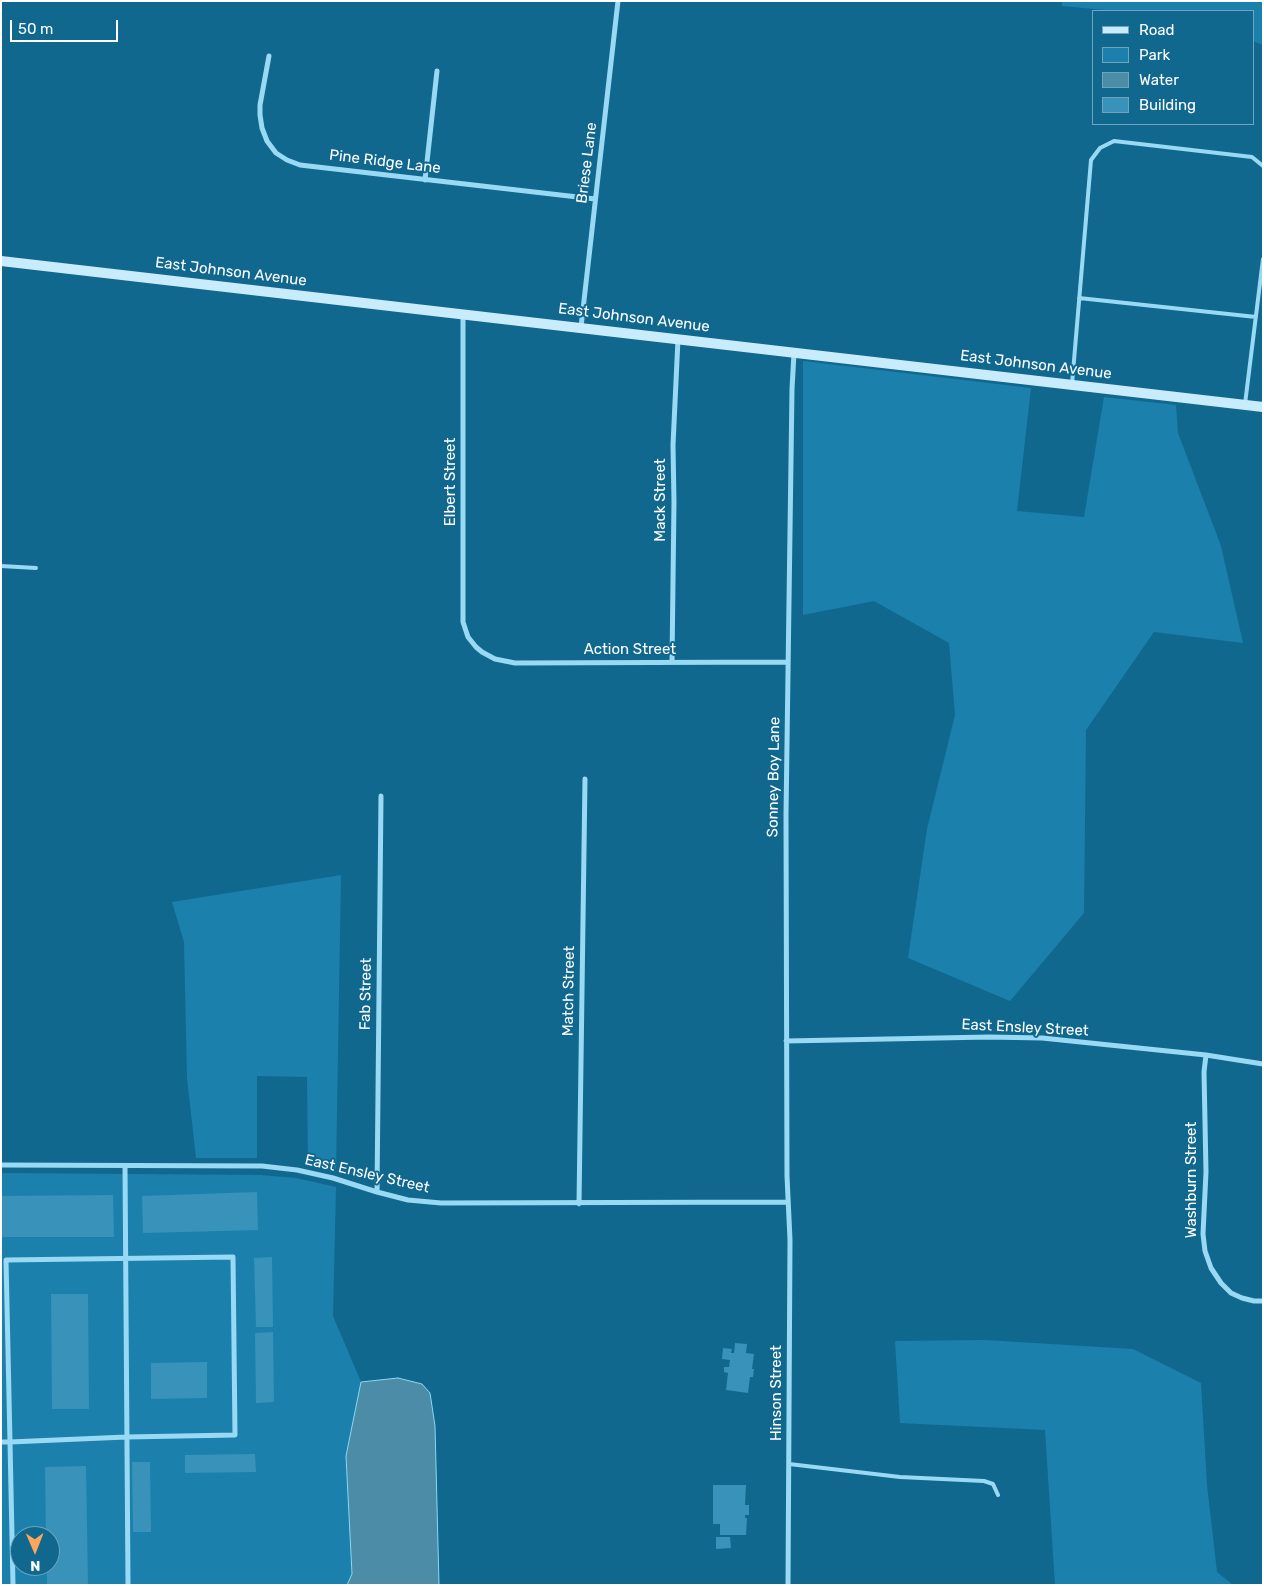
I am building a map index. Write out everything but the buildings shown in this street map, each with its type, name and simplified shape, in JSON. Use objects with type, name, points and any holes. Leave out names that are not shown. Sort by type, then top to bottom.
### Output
[{"type":"main road","name":"East Johnson Avenue","points":[[1,261],[1263,407]]},
{"type":"street","name":"Briese Lane","points":[[581,327],[618,1]]},
{"type":"street","name":"Pine Ridge Lane","points":[[268,56],[260,115],[262,128],[267,140],[276,153],[287,160],[300,165],[595,199]]},
{"type":"street","points":[[425,180],[437,71]]},
{"type":"street","name":"Elbert Street","points":[[463,314],[463,622],[468,637],[476,647]]},
{"type":"street","name":"Mack Street","points":[[672,662],[673,445],[678,339]]},
{"type":"street","name":"Sonney Boy Lane","points":[[788,1202],[786,815],[794,352]]},
{"type":"street","name":"Action Street","points":[[476,647],[495,659],[515,663],[788,662]]},
{"type":"street","name":"Match Street","points":[[579,1204],[585,779]]},
{"type":"street","name":"Fab Street","points":[[377,1192],[381,796]]},
{"type":"street","name":"East Ensley Street","points":[[786,1040],[1042,1038],[1206,1055],[1263,1064]]},
{"type":"street","name":"Washburn Street","points":[[1206,1055],[1204,1072],[1206,1172],[1203,1234],[1205,1251],[1211,1268],[1221,1283],[1231,1293],[1254,1301],[1263,1301]]},
{"type":"street","name":"East Ensley Street","points":[[1,1165],[262,1166],[297,1170],[334,1178],[408,1200],[441,1203],[788,1202]]},
{"type":"street","points":[[125,1166],[128,1585]]},
{"type":"street","name":"Hinson Street","points":[[788,1202],[790,1259],[788,1585]]},
{"type":"street","points":[[1,1442],[10,1442],[126,1437],[235,1435],[233,1257],[6,1260],[10,1442],[12,1585]]},
{"type":"lane","points":[[1072,384],[1091,160],[1100,148],[1114,141],[1252,157],[1263,166]]},
{"type":"lane","points":[[1245,405],[1263,259]]},
{"type":"lane","points":[[1079,298],[1256,317]]},
{"type":"lane","points":[[1,566],[36,568]]},
{"type":"lane","points":[[790,1464],[900,1478],[984,1481],[993,1484],[998,1495]]},
{"type":"green space","points":[[1062,1],[1263,1],[1263,45],[1254,41],[1254,10],[1104,10],[1062,6]]},
{"type":"green space","points":[[803,361],[1031,388],[1017,511],[1084,517],[1104,397],[1176,405],[1178,433],[1221,546],[1243,643],[1154,632],[1086,730],[1084,913],[1010,1001],[908,958],[927,829],[955,715],[949,643],[874,601],[803,615]]},
{"type":"green space","points":[[341,875],[336,1170],[308,1164],[307,1077],[257,1076],[257,1158],[196,1158],[187,1078],[184,942],[172,902]]},
{"type":"green space","points":[[1,1173],[261,1175],[296,1178],[336,1187],[333,1316],[361,1382],[346,1456],[352,1575],[347,1585],[1,1585]]},
{"type":"green space","points":[[985,1340],[1133,1349],[1201,1383],[1207,1485],[1217,1572],[1233,1585],[1055,1585],[1045,1430],[900,1423],[895,1341]]},
{"type":"water","points":[[398,1378],[422,1384],[430,1393],[435,1426],[439,1585],[347,1585],[352,1574],[346,1456],[361,1382]]}]
